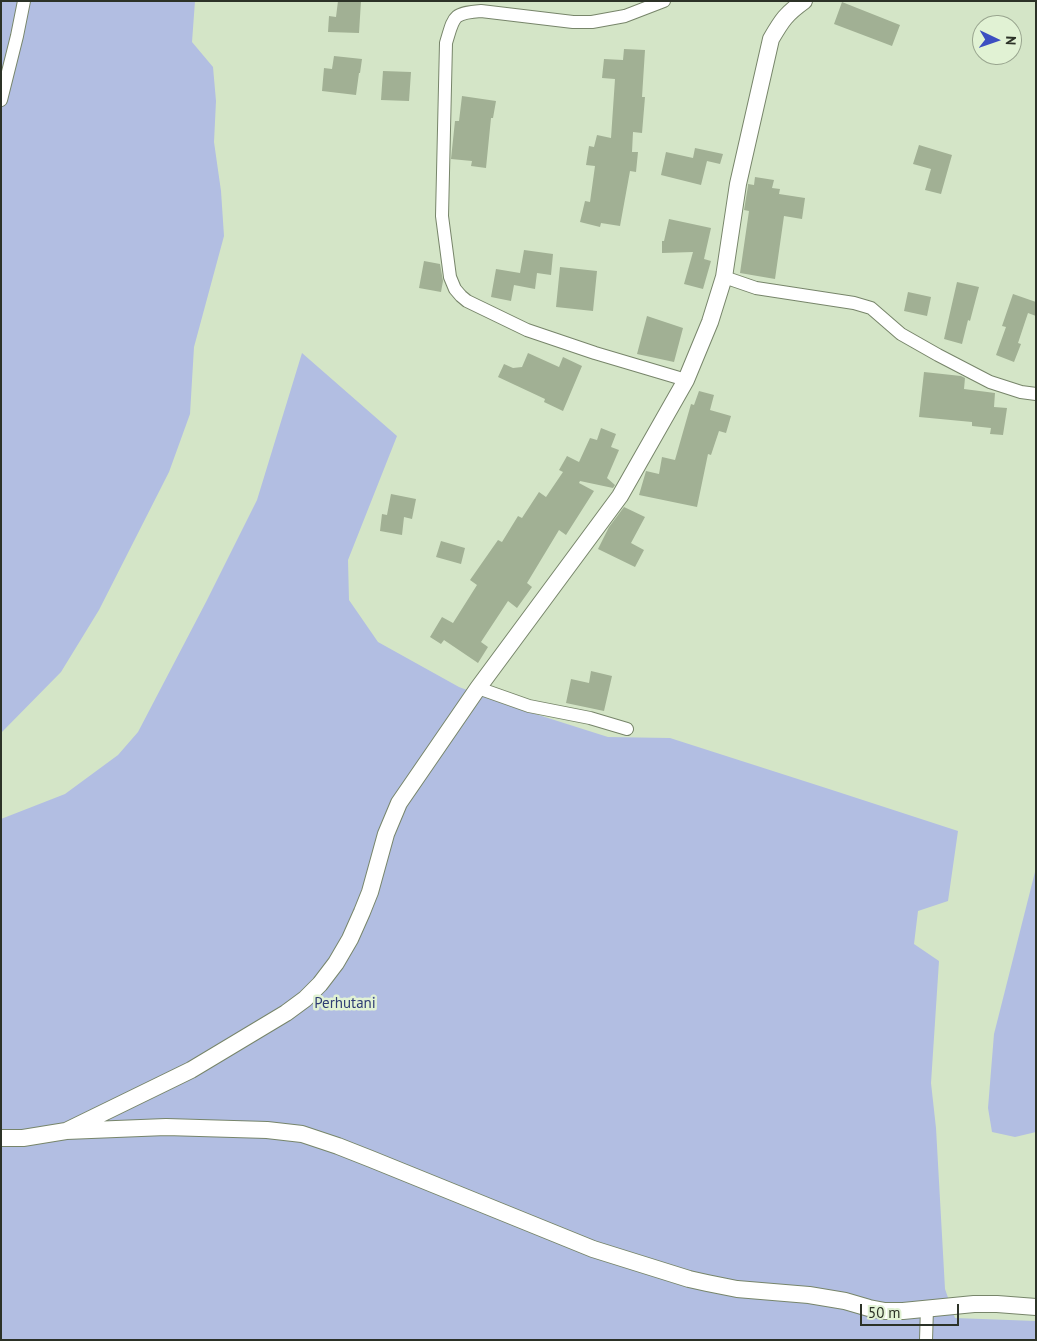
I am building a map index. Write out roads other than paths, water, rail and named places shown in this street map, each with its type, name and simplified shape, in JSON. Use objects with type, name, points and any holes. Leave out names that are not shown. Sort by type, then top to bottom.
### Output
[{"type":"street","points":[[1,100],[24,1]]},
{"type":"street","points":[[664,1],[625,16],[592,22],[574,22],[481,11],[466,12],[456,17],[451,26],[446,44],[442,216],[450,277],[455,288],[468,301],[527,330],[595,353],[686,380]]},
{"type":"street","points":[[66,1131],[191,1070],[286,1013],[306,999],[320,984],[340,955],[370,892],[386,834],[399,803],[478,688],[620,496],[686,380],[710,322],[724,277],[738,184],[771,39],[788,13],[804,1]]},
{"type":"street","points":[[724,277],[756,288],[854,303],[870,308],[900,334],[990,382],[1021,392],[1036,394]]},
{"type":"street","points":[[478,688],[529,706],[590,718],[626,729]]},
{"type":"street","points":[[1,1138],[23,1138],[66,1131],[166,1127],[267,1130],[302,1134],[338,1146],[593,1249],[689,1279],[737,1289],[816,1296],[885,1311],[974,1304],[1036,1307]]},
{"type":"street","points":[[926,1340],[927,1308]]},
{"type":"park label","name":"Perhutani","points":[[345,1004]]}]
